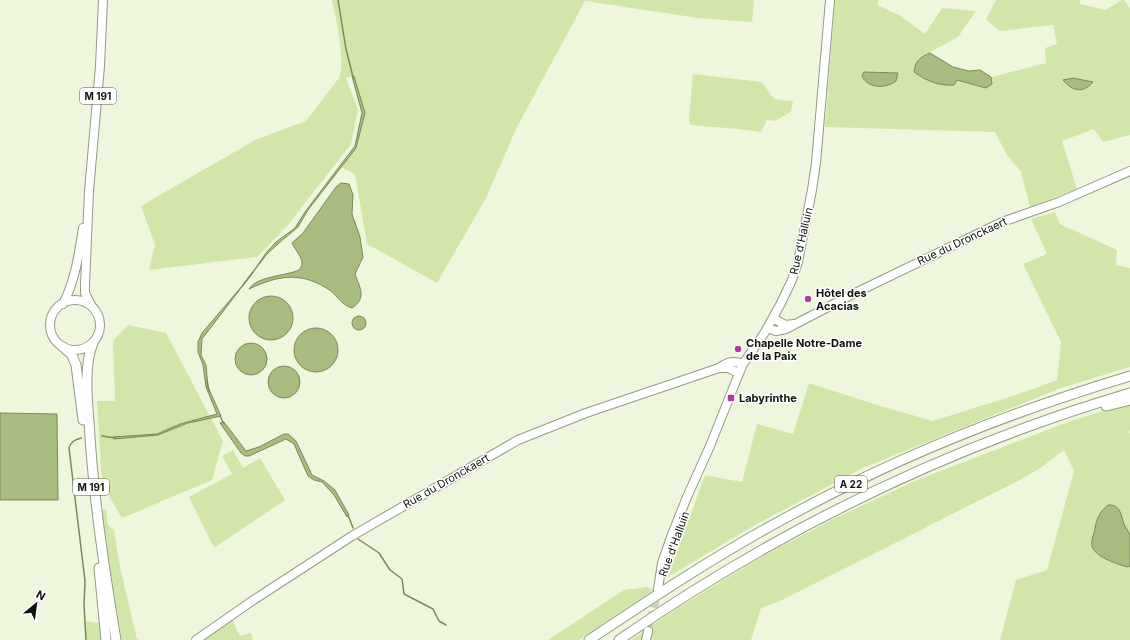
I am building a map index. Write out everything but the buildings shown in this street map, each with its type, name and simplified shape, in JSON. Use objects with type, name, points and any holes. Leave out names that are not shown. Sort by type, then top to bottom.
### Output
[{"type":"highway","name":"M 191","points":[[93,343],[89,353],[87,388],[89,422],[96,505],[109,597],[117,640]]},
{"type":"highway","name":"M 191","points":[[63,347],[73,358],[76,364],[87,447],[106,637]]},
{"type":"highway","points":[[1024,410],[1088,384],[1130,371]]},
{"type":"highway","name":"A 22","points":[[590,640],[719,556],[803,508],[892,464],[971,430],[1024,410],[1130,376]]},
{"type":"highway","name":"A 22","points":[[619,640],[663,610],[727,570],[820,518],[919,470],[1021,428],[1130,392]]},
{"type":"highway","points":[[1021,428],[1130,400]]},
{"type":"main road","name":"M 191","points":[[92,308],[85,289],[89,191],[99,72],[103,0]]},
{"type":"main road","name":"Rue d'Halluin","points":[[699,472],[687,497],[662,563],[658,589],[699,472],[739,373],[743,364],[773,318],[792,280],[802,245],[816,167],[830,0]]},
{"type":"main road","name":"Rue du Dronckaert","points":[[767,328],[782,331],[853,294],[1002,222],[1059,202],[1130,171]]},
{"type":"main road","name":"M 191","points":[[63,304],[69,290],[78,256],[89,191]]},
{"type":"main road","points":[[70,301],[86,303],[92,308],[99,317],[100,325],[99,333],[93,343],[77,350],[63,347],[54,337],[51,327],[54,314],[63,304],[70,301]]},
{"type":"main road","points":[[773,318],[785,324],[798,322]]},
{"type":"main road","name":"Rue du Dronckaert","points":[[196,640],[252,601],[352,536],[518,440],[586,413],[719,368],[732,361],[743,364]]},
{"type":"main road","points":[[719,368],[728,368],[739,373]]},
{"type":"main road","points":[[646,640],[648,631]]},
{"type":"shaded area","points":[[332,0],[754,0],[752,22],[698,18],[585,1],[517,127],[486,198],[437,283],[367,244],[355,174],[341,167],[356,148],[365,113],[354,76],[346,78],[358,110],[351,144],[287,226],[257,257],[149,270],[155,245],[141,206],[255,140],[306,121],[339,78],[341,71],[341,51]]},
{"type":"shaded area","points":[[835,0],[879,0],[877,5],[899,15],[925,34],[942,8],[976,11],[958,37],[919,58],[914,68],[914,72],[957,80],[986,88],[992,84],[991,77],[1046,63],[1045,48],[1057,44],[1053,25],[999,31],[986,19],[996,0],[1080,0],[1080,4],[1105,10],[1124,0],[1130,8],[1130,135],[1103,142],[1094,129],[1062,141],[1077,189],[1030,207],[1021,172],[1007,155],[995,132],[825,127]]},
{"type":"shaded area","points":[[930,53],[953,67],[969,71],[980,70],[991,77],[992,84],[986,88],[957,80],[954,85],[948,85],[938,84],[923,78],[914,72],[919,60],[923,56]]},
{"type":"shaded area","points":[[864,72],[898,73],[896,81],[892,84],[878,86],[868,83],[865,80],[862,76]]},
{"type":"shaded area","points":[[693,74],[762,82],[774,99],[793,101],[791,112],[775,121],[767,120],[761,132],[690,125],[689,120]]},
{"type":"shaded area","points":[[352,76],[354,76],[365,113],[356,148],[308,210],[298,227],[267,254],[249,277],[276,242],[295,228],[305,212],[355,146],[362,113]]},
{"type":"shaded area","points":[[1073,78],[1093,82],[1089,86],[1078,90],[1070,87],[1063,80]]},
{"type":"shaded area","points":[[341,183],[349,184],[353,195],[352,214],[360,237],[363,257],[355,274],[361,292],[360,300],[357,304],[352,308],[349,307],[331,291],[310,280],[300,278],[280,278],[249,289],[258,281],[299,270],[302,263],[300,256],[292,243],[303,233],[336,187]]},
{"type":"shaded area","points":[[1055,212],[1060,224],[1117,250],[1116,265],[1130,268],[1130,367],[1061,388],[863,468],[753,526],[668,577],[705,475],[742,482],[757,424],[793,434],[809,383],[933,421],[1019,394],[1057,380],[1061,342],[1023,264],[1047,254],[1031,219]]},
{"type":"shaded area","points":[[247,280],[202,339],[201,355],[206,365],[208,387],[221,416],[188,423],[158,435],[114,439],[113,437],[157,434],[180,424],[217,414],[206,387],[203,365],[198,352],[198,342],[202,333]]},
{"type":"shaded area","points":[[267,296],[275,296],[287,302],[293,314],[293,322],[287,334],[275,340],[267,340],[255,334],[249,322],[249,314],[255,302]]},
{"type":"shaded area","points":[[359,316],[364,318],[366,323],[364,328],[359,330],[354,328],[352,323],[354,318]]},
{"type":"shaded area","points":[[128,325],[166,333],[223,441],[212,480],[122,518],[102,485],[97,401],[115,401],[113,341]]},
{"type":"shaded area","points":[[312,328],[320,328],[332,334],[338,346],[338,354],[332,366],[320,372],[312,372],[300,366],[294,354],[294,346],[300,334]]},
{"type":"shaded area","points":[[248,343],[254,343],[263,347],[267,359],[263,371],[254,375],[248,375],[239,371],[235,362],[235,356],[239,347]]},
{"type":"shaded area","points":[[281,366],[287,366],[296,370],[300,382],[296,394],[287,398],[281,398],[272,394],[268,385],[268,379],[272,370]]},
{"type":"shaded area","points":[[1130,404],[1130,640],[1000,640],[1016,580],[1047,570],[1074,471],[1064,450],[1039,469],[1018,481],[780,601],[761,608],[751,640],[631,640],[676,609],[758,559],[833,519],[917,480],[1068,422]]},
{"type":"shaded area","points":[[0,413],[57,414],[58,500],[0,500]]},
{"type":"shaded area","points":[[224,422],[246,451],[259,447],[284,434],[288,434],[296,441],[312,475],[324,481],[335,490],[349,515],[347,517],[334,495],[322,482],[314,480],[308,476],[294,444],[286,439],[249,456],[245,456],[241,453],[220,423]]},
{"type":"shaded area","points":[[233,450],[243,468],[260,458],[285,500],[214,548],[189,497],[232,474],[222,456]]},
{"type":"shaded area","points":[[1108,505],[1115,506],[1119,510],[1124,525],[1130,535],[1130,566],[1128,567],[1101,556],[1093,549],[1092,541],[1096,522],[1105,507]]},
{"type":"shaded area","points":[[106,509],[108,525],[114,530],[120,567],[137,639],[141,640],[122,640],[100,511]]},
{"type":"shaded area","points":[[647,587],[654,590],[579,640],[548,640],[624,590]]},
{"type":"shaded area","points":[[232,619],[240,636],[251,633],[253,640],[205,640]]},
{"type":"shaded area","points":[[84,621],[100,623],[101,640],[86,640]]},
{"type":"waterway","points":[[338,0],[346,49],[353,77]]},
{"type":"waterway","points":[[243,285],[253,272]]},
{"type":"waterway","points":[[207,381],[209,391]]},
{"type":"waterway","points":[[220,416],[224,424]]},
{"type":"waterway","points":[[102,436],[115,438]]},
{"type":"waterway","points":[[81,438],[73,442],[69,448],[85,581],[84,605],[86,640]]},
{"type":"waterway","points":[[348,515],[353,528]]},
{"type":"waterway","points":[[358,539],[379,553],[390,570],[402,579],[404,594],[433,609],[439,621],[446,625]]},
{"type":"tunnel","points":[[648,631],[658,591]]},
{"type":"place","name":"Hôtel des Acacias","points":[[808,299]]},
{"type":"place","name":"Chapelle Notre-Dame de la Paix","points":[[738,349]]},
{"type":"place","name":"Labyrinthe","points":[[731,398]]}]
